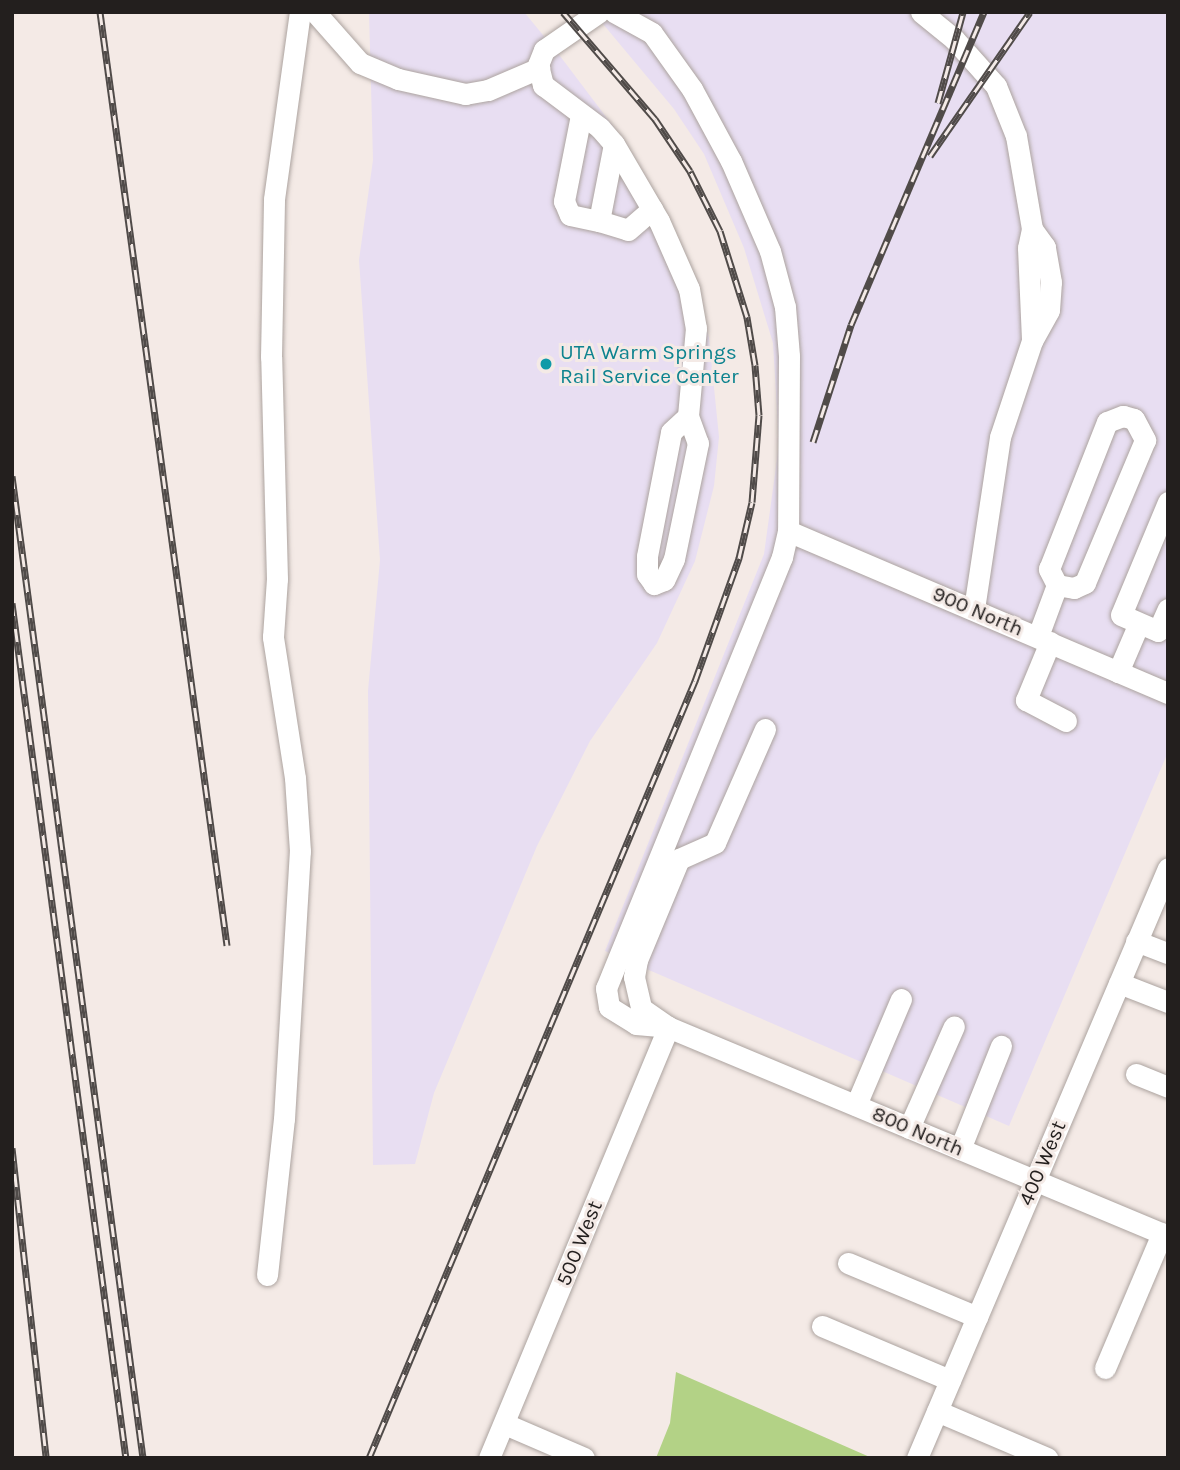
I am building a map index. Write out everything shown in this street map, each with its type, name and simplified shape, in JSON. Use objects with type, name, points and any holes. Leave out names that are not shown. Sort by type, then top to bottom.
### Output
[{"type":"street","points":[[267,1275],[284,1119],[300,851],[273,637],[277,579],[271,357],[274,199],[300,12]]},
{"type":"street","points":[[315,12],[360,62],[398,79],[465,94],[488,90],[539,68]]},
{"type":"street","points":[[599,12],[544,50],[539,68],[543,85],[614,144],[652,209],[689,289],[696,328],[688,416],[698,443],[674,559],[664,579],[654,584],[647,574],[648,556],[671,432],[688,416]]},
{"type":"street","points":[[614,12],[652,33],[692,89],[731,161],[769,251],[785,307],[789,356],[788,531],[782,557],[606,988],[609,1007],[636,1024],[667,1027]]},
{"type":"street","points":[[921,12],[954,39],[996,86],[1016,136],[1032,229],[1045,247],[1051,282],[1049,310],[1032,341],[1000,437],[974,609]]},
{"type":"street","points":[[581,115],[565,208],[569,215],[628,230],[652,209]]},
{"type":"street","points":[[599,221],[614,144]]},
{"type":"street","points":[[1058,585],[1074,588],[1085,583],[1145,440],[1134,419],[1123,416],[1107,422],[1049,569],[1058,585],[1026,700],[1066,721]]},
{"type":"street","points":[[1168,502],[1121,615],[1158,631],[1168,609]]},
{"type":"street","name":"900 North","points":[[788,531],[1168,693]]},
{"type":"street","points":[[1118,672],[1139,623]]},
{"type":"street","points":[[667,1027],[641,1008],[634,977],[637,960],[679,859],[715,844],[765,729]]},
{"type":"street","name":"400 West","points":[[917,1458],[1168,868]]},
{"type":"street","points":[[1136,941],[1168,953]]},
{"type":"street","points":[[1119,983],[1168,1002]]},
{"type":"street","points":[[856,1105],[901,999]]},
{"type":"street","points":[[909,1128],[954,1026]]},
{"type":"street","name":"800 North","points":[[667,1027],[1166,1233]]},
{"type":"street","name":"500 West","points":[[489,1458],[667,1027]]},
{"type":"street","points":[[960,1149],[1001,1046]]},
{"type":"street","points":[[1136,1074],[1168,1087]]},
{"type":"street","points":[[1105,1368],[1166,1233]]},
{"type":"street","points":[[848,1263],[977,1317]]},
{"type":"street","points":[[821,1326],[950,1380]]},
{"type":"street","points":[[937,1411],[1047,1458]]},
{"type":"street","points":[[505,1424],[584,1458]]},
{"type":"shaded area","points":[[369,12],[524,12],[557,52],[622,138],[693,274],[709,338],[719,437],[714,486],[695,561],[657,643],[590,741],[537,846],[434,1093],[415,1164],[373,1165],[368,691],[380,560],[359,260],[373,160]]},
{"type":"shaded area","points":[[593,12],[1168,12],[1168,752],[1009,1126],[605,951],[764,554],[779,445],[773,343],[744,248],[704,154],[674,109]]},
{"type":"green space","points":[[676,1372],[872,1458],[656,1458],[670,1423]]},
{"type":"railway","points":[[100,12],[227,945]]},
{"type":"railway","points":[[369,1458],[695,681],[739,558],[752,502],[759,415],[755,365],[747,317],[720,231],[690,171],[655,119],[563,12]]},
{"type":"railway","points":[[938,103],[963,12]]},
{"type":"railway","points":[[813,442],[851,325],[984,12]]},
{"type":"railway","points":[[930,156],[1030,12]]},
{"type":"railway","points":[[12,476],[143,1458]]},
{"type":"railway","points":[[12,603],[126,1458]]},
{"type":"railway","points":[[12,1148],[46,1458]]},
{"type":"place","name":"UTA Warm Springs Rail Service Center","points":[[546,364]]}]
